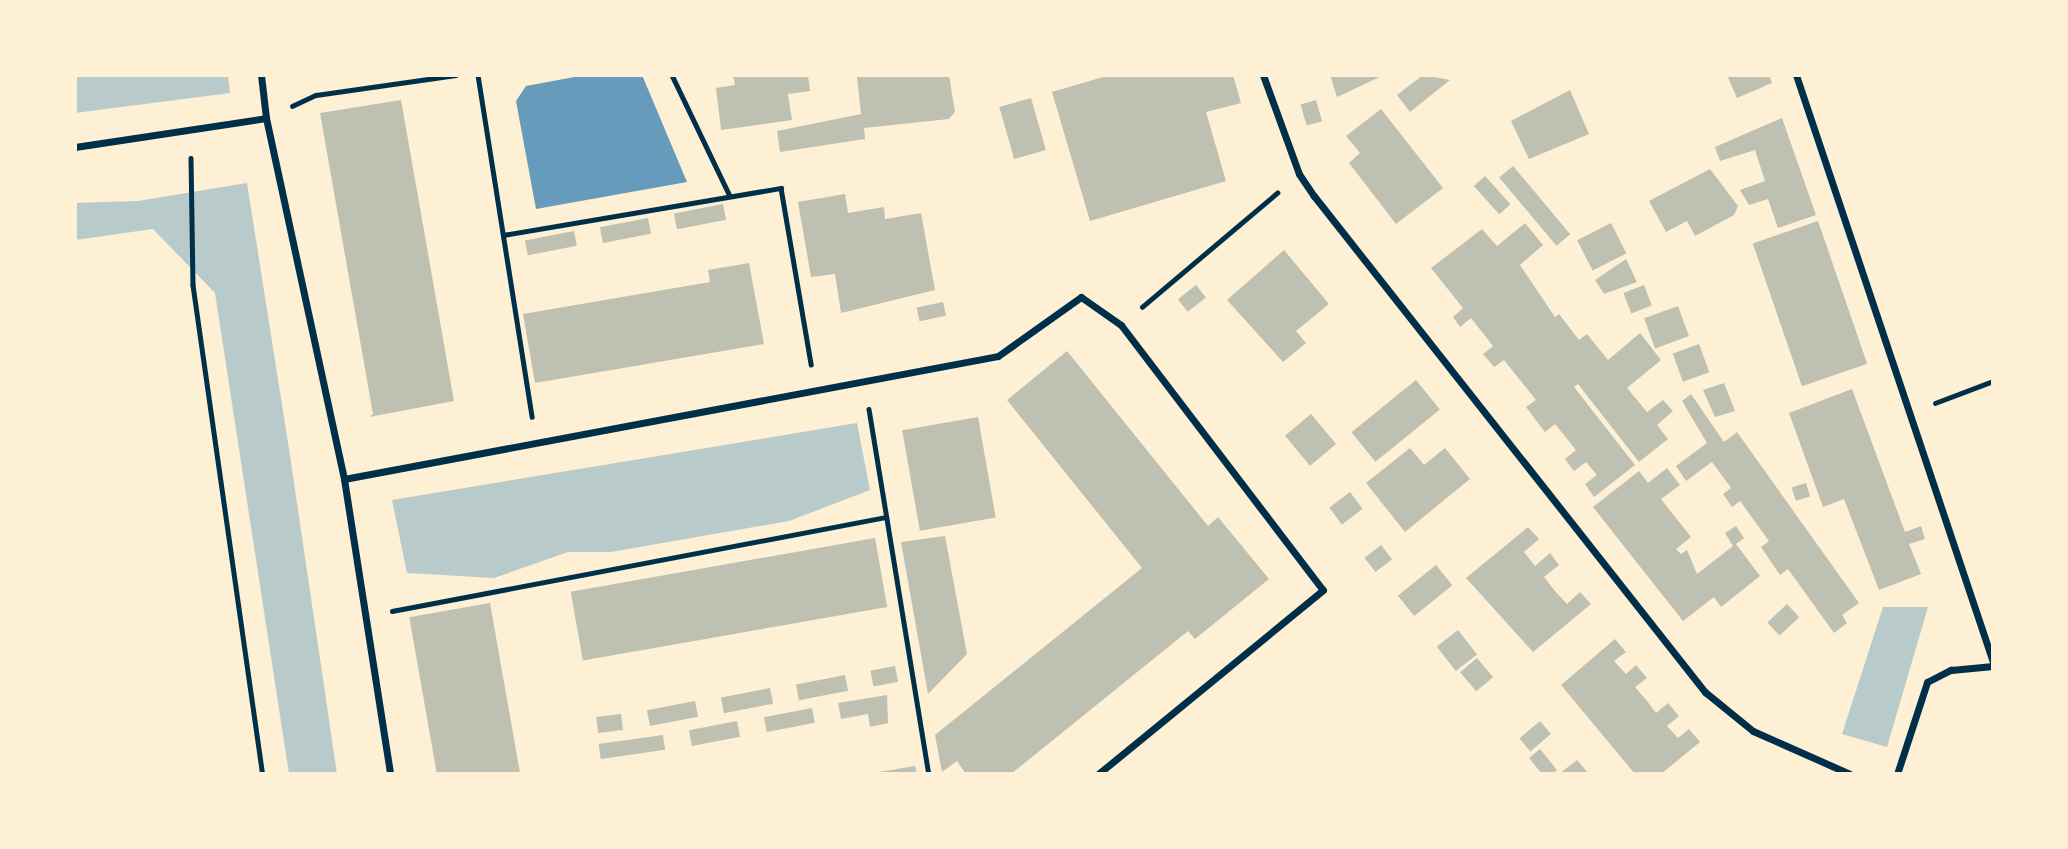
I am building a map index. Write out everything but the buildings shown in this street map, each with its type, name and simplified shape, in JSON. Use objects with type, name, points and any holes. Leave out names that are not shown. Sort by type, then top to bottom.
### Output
[{"type":"street","points":[[261,75],[265,118],[344,479],[363,616],[390,774]]},
{"type":"street","points":[[1263,75],[1299,174],[1705,692],[1753,730],[1850,774]]},
{"type":"street","points":[[1796,75],[1993,664],[1951,670],[1927,682],[1897,774]]},
{"type":"street","points":[[75,147],[191,132],[265,118]]},
{"type":"street","points":[[344,479],[998,356],[1081,297],[1121,326],[1323,590],[1098,774]]},
{"type":"path","points":[[265,118],[316,95],[456,75]]},
{"type":"path","points":[[478,75],[537,442]]},
{"type":"path","points":[[672,75],[730,196]]},
{"type":"path","points":[[191,132],[193,285],[263,774]]},
{"type":"path","points":[[1121,326],[1299,174]]},
{"type":"path","points":[[503,235],[781,188],[816,389]]},
{"type":"path","points":[[865,381],[929,774]]},
{"type":"path","points":[[1910,414],[1993,381]]},
{"type":"path","points":[[363,616],[886,517]]},
{"type":"shaded area","points":[[75,75],[228,75],[230,93],[75,113]]},
{"type":"shaded area","points":[[247,183],[337,774],[289,774],[215,293],[153,229],[75,240],[75,203],[138,201]]},
{"type":"shaded area","points":[[857,423],[870,490],[789,521],[611,552],[568,552],[494,578],[407,573],[392,500]]},
{"type":"shaded area","points":[[1883,607],[1928,607],[1887,747],[1842,734]]},
{"type":"water","points":[[585,75],[642,75],[687,182],[536,209],[516,101],[526,86]]}]
